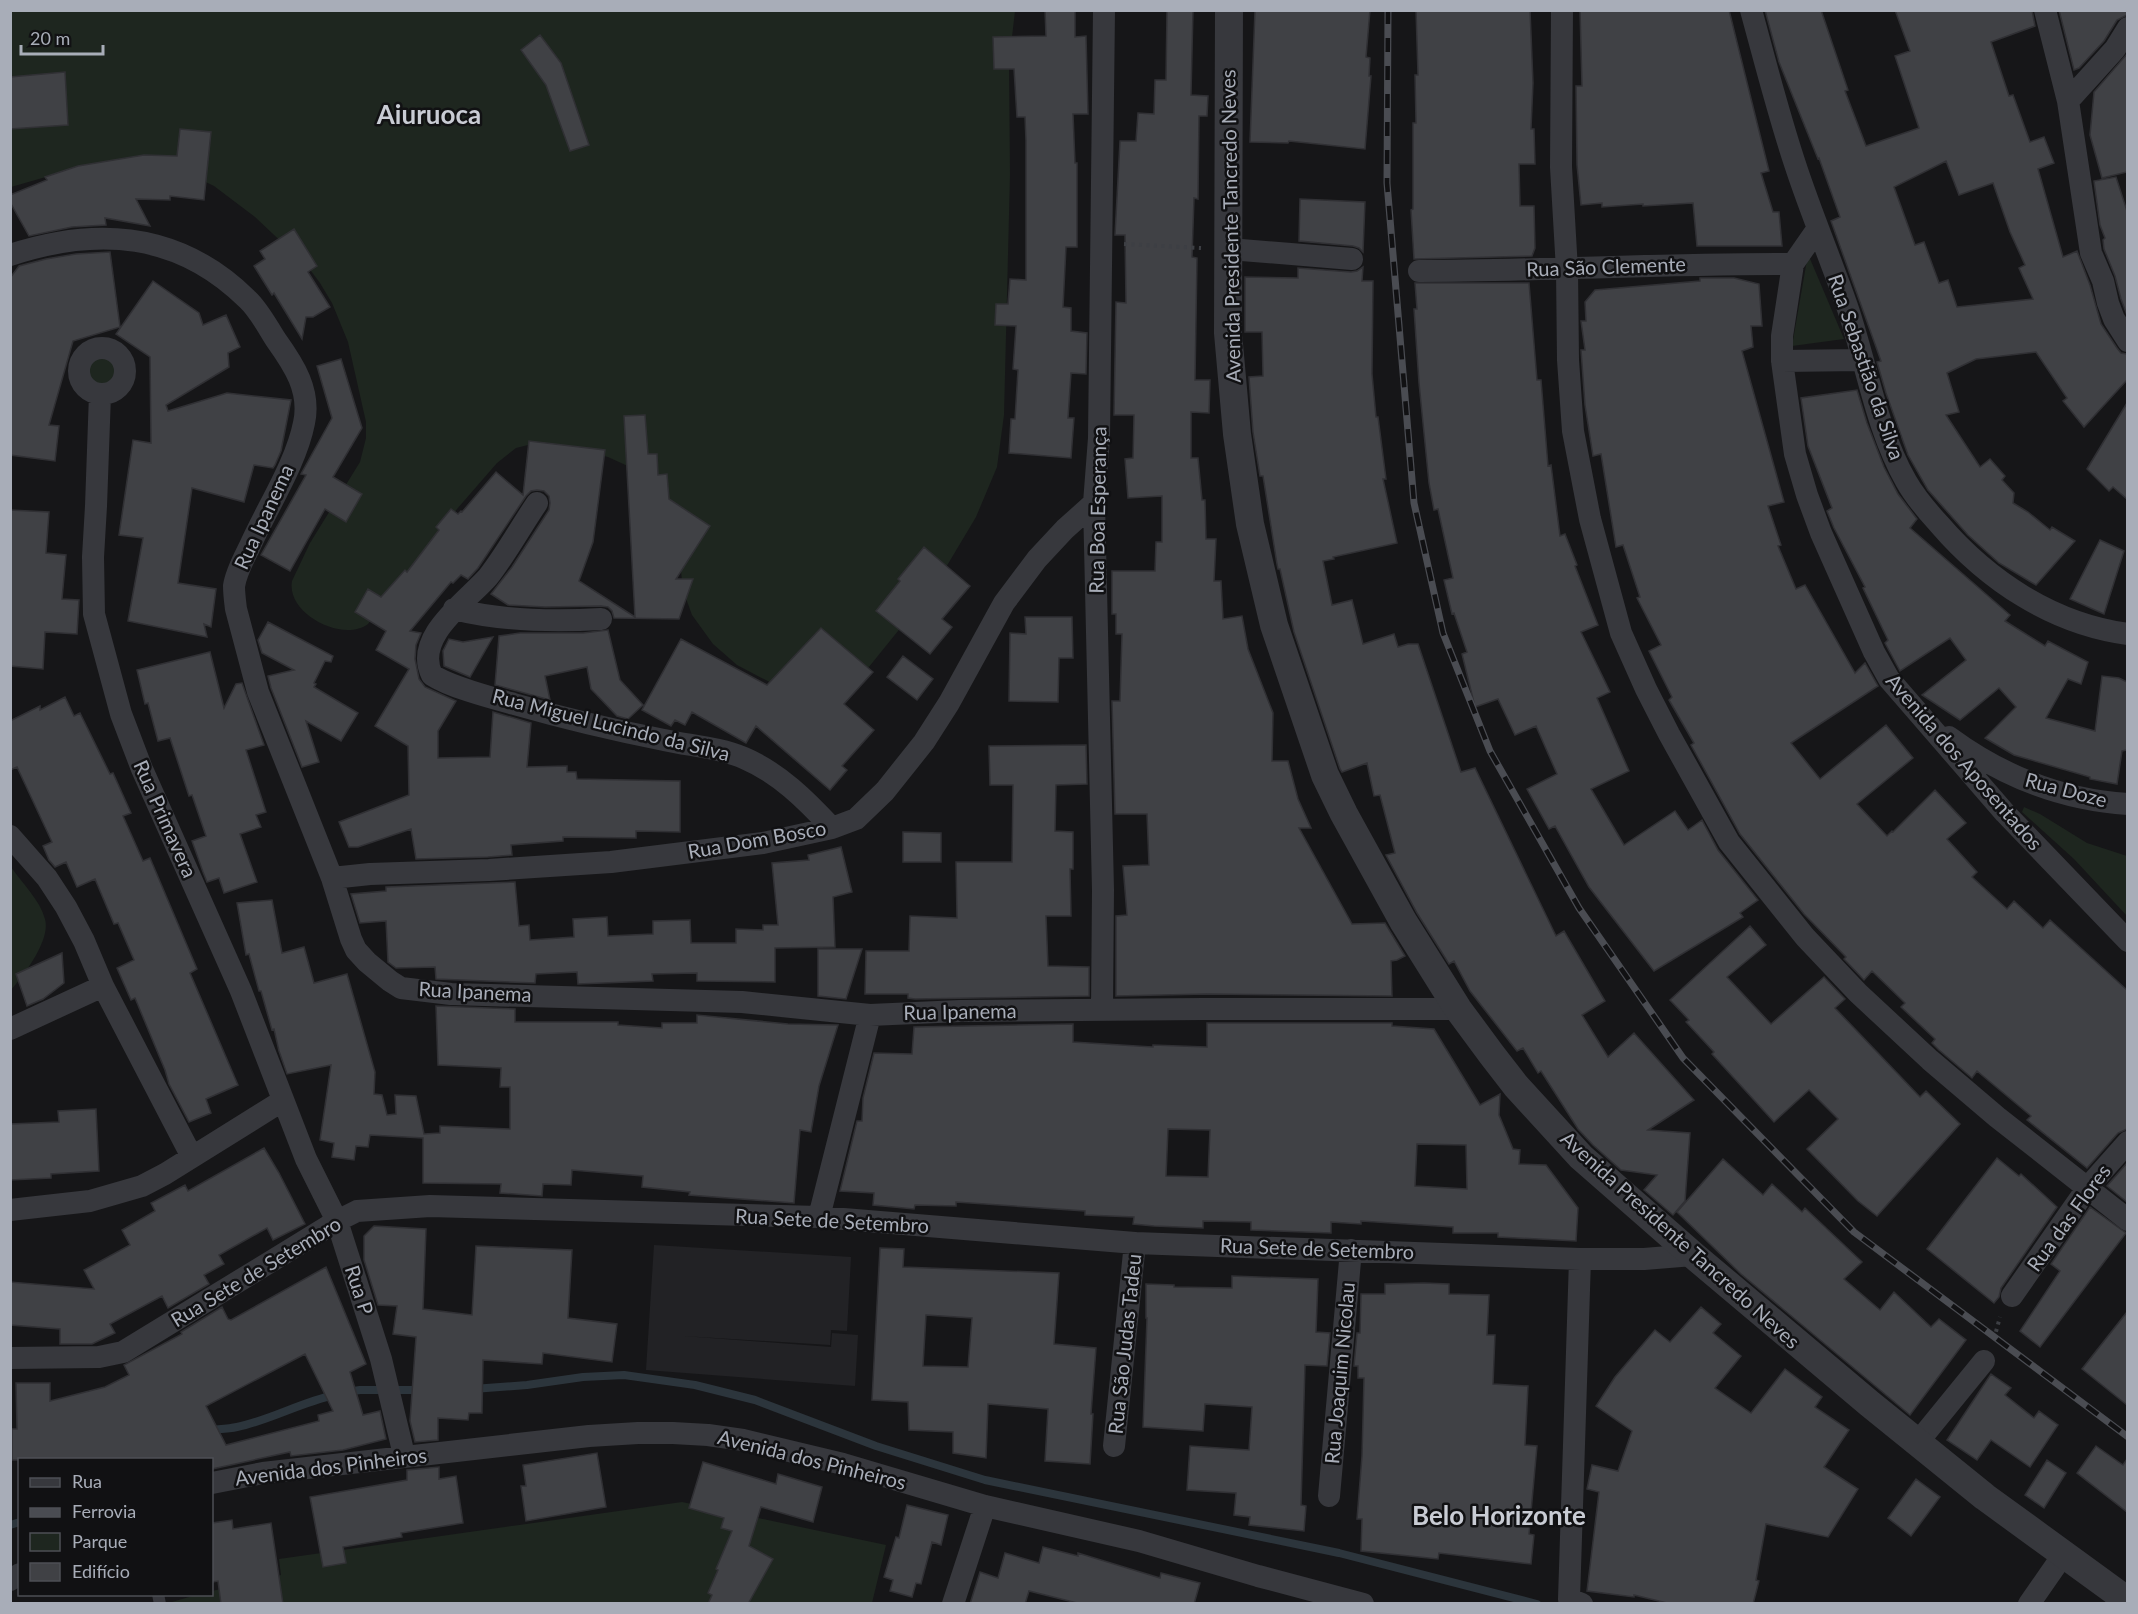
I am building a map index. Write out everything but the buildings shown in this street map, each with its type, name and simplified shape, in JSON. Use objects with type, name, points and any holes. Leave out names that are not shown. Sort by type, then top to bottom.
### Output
[{"type":"street","name":"Rua Boa Esperança","points":[[1102,1010],[1103,890],[1094,503],[1099,438],[1104,10]]},
{"type":"street","name":"Avenida Presidente Tancredo Neves","points":[[1229,10],[1228,333],[1237,435],[1250,524],[1274,625],[1325,775],[1402,921],[1458,1009],[1516,1086],[1581,1156],[1819,1363],[1985,1497],[2127,1601]]},
{"type":"street","points":[[1562,10],[1561,167],[1568,270],[1568,360],[1573,431],[1601,560],[1621,633],[1669,734],[1729,842],[1805,937],[1858,993],[1922,1052],[1997,1117],[2127,1220]]},
{"type":"street","points":[[1751,10],[1795,163],[1818,228]]},
{"type":"street","points":[[2044,10],[2068,101],[2091,253],[2103,281],[2114,319],[2127,341]]},
{"type":"street","points":[[2068,101],[2115,49],[2127,28]]},
{"type":"street","name":"Avenida dos Aposentados","points":[[1818,228],[1793,264],[1782,336],[1782,361],[1795,454],[1821,533],[1874,652],[1890,679],[2005,813],[2127,941]]},
{"type":"street","name":"Rua Sebastião da Silva","points":[[1818,228],[1848,310],[1884,431],[1906,482],[1919,502],[1945,532],[1994,578],[2058,615],[2090,627],[2127,634]]},
{"type":"street","name":"Rua Ipanema","points":[[10,255],[54,243],[120,238],[177,251],[203,264],[226,280],[249,301],[301,379],[306,407],[300,439],[239,570],[234,596],[258,692],[332,878],[345,924],[357,950],[384,977],[401,988],[451,994],[742,1002],[870,1015],[960,1011],[1458,1009]]},
{"type":"street","points":[[1229,249],[1352,259]]},
{"type":"street","name":"Rua São Clemente","points":[[1419,271],[1568,270],[1713,263],[1793,264]]},
{"type":"street","points":[[1782,361],[1861,360]]},
{"type":"street","name":"Rua Primavera","points":[[100,394],[93,568],[94,614],[121,714],[142,770],[240,991],[306,1159],[337,1221]]},
{"type":"street","name":"Rua Miguel Lucindo da Silva","points":[[537,503],[487,577],[454,609],[440,627],[431,648],[428,663],[432,675],[494,698],[585,723],[712,748],[742,757],[785,782],[832,828]]},
{"type":"street","name":"Rua Dom Bosco","points":[[332,878],[370,874],[489,870],[611,862],[763,843],[832,828],[856,819],[885,791],[924,742],[949,703],[1004,603],[1037,559],[1094,503]]},
{"type":"street","points":[[454,609],[477,615],[523,620],[601,619]]},
{"type":"street","name":"Rua Doze","points":[[1916,712],[1965,749],[2015,777],[2067,795],[2127,804]]},
{"type":"street","points":[[10,836],[47,878],[66,907],[84,941],[103,986],[192,1158]]},
{"type":"street","points":[[10,1029],[103,986]]},
{"type":"street","points":[[819,1217],[870,1015]]},
{"type":"street","points":[[10,1210],[90,1201],[142,1186],[192,1158],[282,1101]]},
{"type":"street","name":"Rua das Flores","points":[[2012,1296],[2088,1188],[2127,1142]]},
{"type":"street","name":"Rua Sete de Setembro","points":[[10,1358],[99,1357],[123,1352],[357,1211],[430,1206],[819,1217],[1135,1243],[1580,1259],[1644,1259],[1693,1255]]},
{"type":"street","name":"Rua P","points":[[337,1221],[381,1359],[404,1455]]},
{"type":"street","name":"Rua São Judas Tadeu","points":[[1114,1446],[1135,1243]]},
{"type":"street","name":"Rua Joaquim Nicolau","points":[[1329,1496],[1351,1250]]},
{"type":"street","points":[[1580,1259],[1569,1599],[1582,1604]]},
{"type":"street","points":[[1918,1442],[1984,1361]]},
{"type":"street","name":"Avenida dos Pinheiros","points":[[213,1483],[262,1473],[404,1455],[451,1452],[589,1436],[638,1433],[708,1435],[742,1440],[811,1456],[985,1506],[1139,1541],[1364,1604]]},
{"type":"street","points":[[953,1604],[985,1506]]},
{"type":"street","points":[[2029,1604],[2063,1555]]},
{"type":"path","points":[[1102,243],[1229,249]]},
{"type":"path","points":[[1984,1361],[1995,1338],[2001,1314],[2012,1296]]},
{"type":"shaded area","points":[[654,1245],[851,1257],[847,1331],[831,1330],[830,1345],[683,1336],[831,1347],[832,1333],[858,1335],[855,1386],[646,1370]]},
{"type":"green space","points":[[10,11],[1015,11],[1009,63],[1010,175],[1004,415],[997,467],[976,517],[936,584],[860,678],[779,687],[737,665],[713,644],[692,615],[683,590],[679,552],[630,467],[608,457],[581,450],[536,443],[516,448],[497,463],[457,509],[368,624],[357,629],[345,630],[318,622],[298,604],[293,593],[292,581],[310,543],[360,462],[366,438],[366,422],[348,342],[332,303],[308,267],[255,217],[214,186],[185,172],[91,164],[11,187]]},
{"type":"green space","points":[[1808,254],[1844,339],[1792,346]]},
{"type":"green space","points":[[102,349],[117,355],[123,370],[117,385],[102,391],[87,385],[81,370],[87,355]]},
{"type":"green space","points":[[2024,807],[2040,814],[2087,843],[2127,856],[2127,916],[2074,859],[2022,812]]},
{"type":"green space","points":[[11,867],[39,905],[46,927],[35,957],[11,990]]},
{"type":"green space","points":[[682,1502],[886,1545],[872,1603],[165,1604],[193,1596],[213,1596],[213,1591],[281,1575],[279,1559]]},
{"type":"waterway","points":[[473,1389],[624,1375],[695,1385],[755,1400],[876,1446],[985,1480],[1339,1553],[1537,1604]]},
{"type":"waterway","points":[[347,1392],[421,1390]]},
{"type":"waterway","points":[[209,1430],[250,1424],[335,1395]]},
{"type":"waterway","points":[[10,1525],[18,1523]]},
{"type":"railway","points":[[1388,10],[1387,183],[1414,503],[1443,633],[1490,751],[1579,908],[1683,1058],[1854,1232],[2128,1437]]},
{"type":"district","name":"Aiuruoca","points":[[429,115]]},
{"type":"district","name":"Belo Horizonte","points":[[1499,1516]]}]
